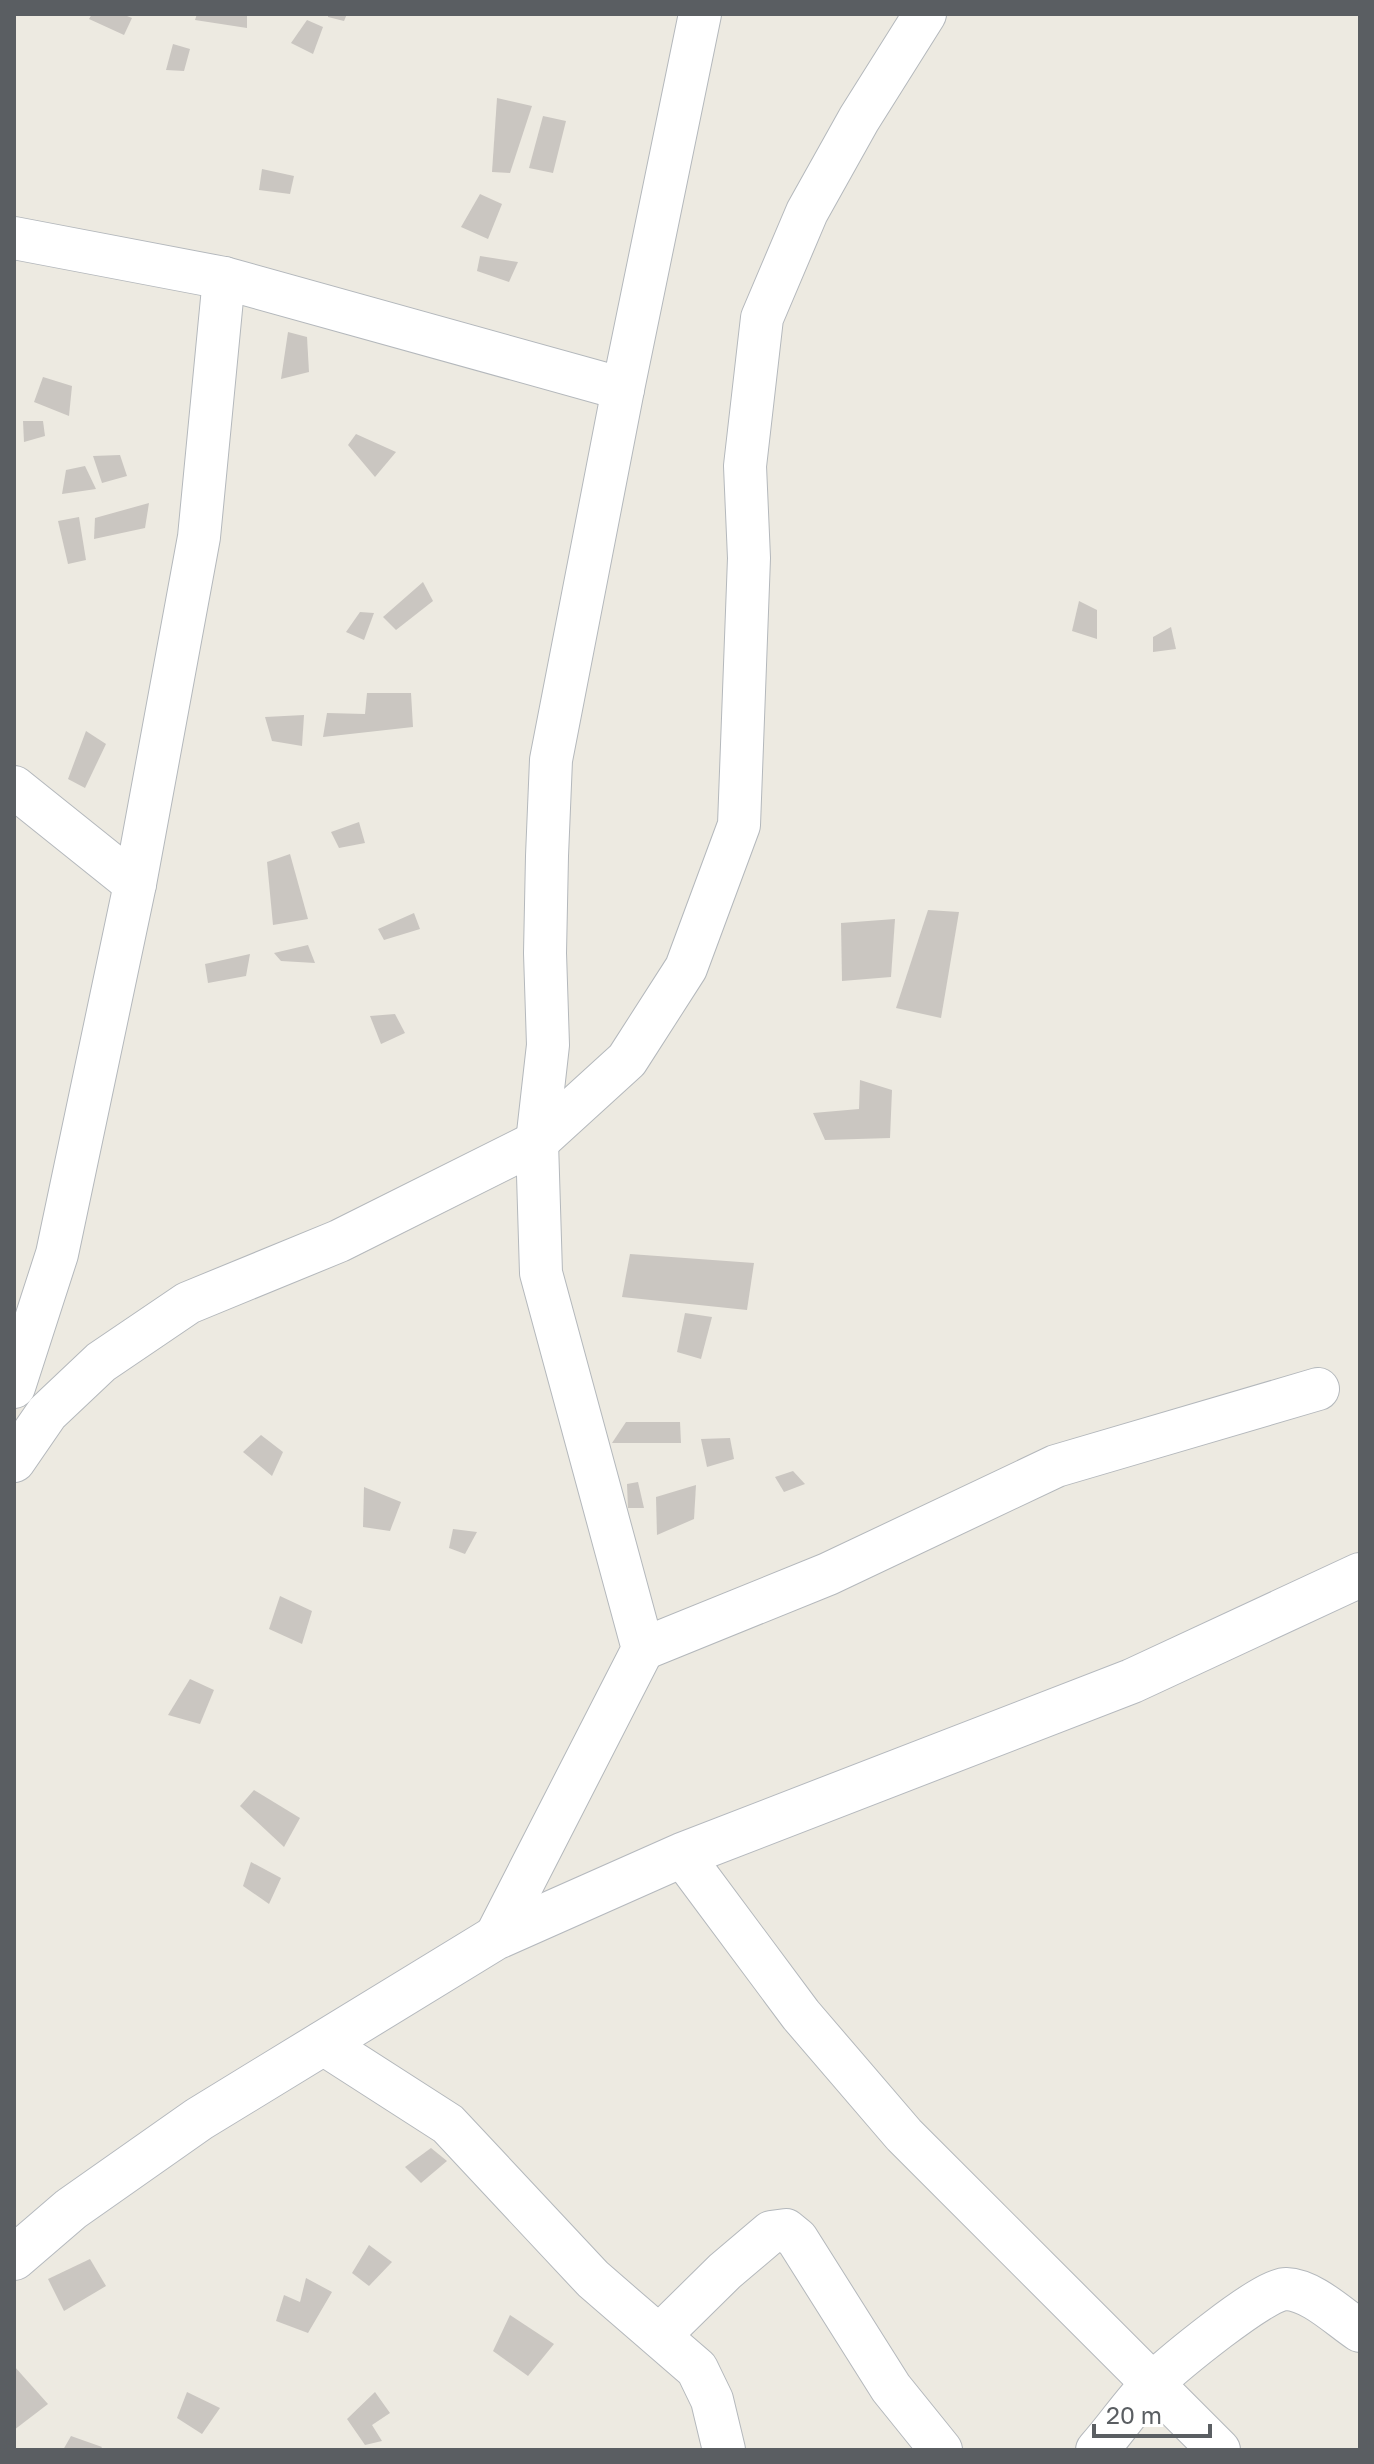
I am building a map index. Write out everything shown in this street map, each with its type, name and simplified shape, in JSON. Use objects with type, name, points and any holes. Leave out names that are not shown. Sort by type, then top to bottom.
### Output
[{"type":"street","points":[[643,1649],[541,1273],[537,1142],[548,1045],[545,953],[551,760],[700,14]]},
{"type":"street","points":[[14,1461],[47,1413],[101,1362],[188,1303],[339,1241],[537,1142],[627,1060],[686,968],[739,825],[749,558],[745,466],[762,318],[807,212],[859,119],[925,14]]},
{"type":"street","points":[[14,238],[224,278],[623,389]]},
{"type":"street","points":[[14,1387],[57,1254],[135,884],[199,537],[224,278]]},
{"type":"street","points":[[14,787],[135,884]]},
{"type":"street","points":[[495,1938],[643,1649],[828,1574],[1056,1466],[1318,1389]]},
{"type":"street","points":[[14,2258],[71,2209],[199,2119],[495,1938],[682,1855],[1132,1681],[1360,1575]]},
{"type":"street","points":[[682,1855],[801,2015],[904,2135],[1219,2450]]},
{"type":"street","points":[[322,2043],[448,2124],[593,2279],[697,2369],[712,2400],[724,2450]]},
{"type":"street","points":[[660,2335],[725,2271],[771,2232],[786,2230],[797,2239],[891,2388],[941,2450]]},
{"type":"street","points":[[1097,2450],[1151,2384],[1226,2324],[1276,2290],[1288,2289],[1308,2295],[1360,2331]]},
{"type":"building","points":[[92,14],[122,14],[132,18],[124,35],[89,19]]},
{"type":"building","points":[[197,14],[247,14],[247,28],[195,20]]},
{"type":"building","points":[[328,14],[347,14],[344,21],[328,17]]},
{"type":"building","points":[[307,20],[323,27],[313,54],[291,43]]},
{"type":"building","points":[[173,44],[190,49],[184,71],[166,70]]},
{"type":"building","points":[[497,98],[532,106],[510,173],[492,172]]},
{"type":"building","points":[[543,116],[566,121],[553,173],[529,168]]},
{"type":"building","points":[[262,169],[294,176],[290,194],[259,190]]},
{"type":"building","points":[[480,194],[502,204],[488,239],[461,227]]},
{"type":"building","points":[[480,256],[518,262],[509,282],[477,271]]},
{"type":"building","points":[[288,332],[307,337],[309,372],[281,379]]},
{"type":"building","points":[[43,377],[72,386],[69,416],[34,402]]},
{"type":"building","points":[[23,421],[43,421],[45,436],[24,442]]},
{"type":"building","points":[[356,434],[396,452],[375,477],[348,445]]},
{"type":"building","points":[[120,455],[127,476],[102,483],[93,456]]},
{"type":"building","points":[[85,466],[96,489],[62,494],[66,470]]},
{"type":"building","points":[[149,503],[145,528],[94,539],[95,518]]},
{"type":"building","points":[[79,517],[86,560],[68,564],[58,521]]},
{"type":"building","points":[[423,582],[433,601],[396,630],[383,617]]},
{"type":"building","points":[[1079,601],[1097,610],[1097,639],[1072,631]]},
{"type":"building","points":[[360,612],[374,613],[364,640],[346,632]]},
{"type":"building","points":[[1171,627],[1176,649],[1153,652],[1153,637]]},
{"type":"building","points":[[367,693],[411,693],[413,727],[323,737],[327,713],[365,714]]},
{"type":"building","points":[[304,715],[302,746],[272,741],[265,717]]},
{"type":"building","points":[[86,731],[106,744],[85,788],[68,779]]},
{"type":"building","points":[[359,822],[365,843],[339,848],[331,832]]},
{"type":"building","points":[[290,854],[308,919],[273,925],[267,862]]},
{"type":"building","points":[[928,910],[959,912],[941,1018],[896,1008]]},
{"type":"building","points":[[414,913],[420,929],[384,940],[378,929]]},
{"type":"building","points":[[895,919],[891,977],[842,981],[841,923]]},
{"type":"building","points":[[308,945],[315,963],[281,961],[274,953]]},
{"type":"building","points":[[250,954],[246,976],[208,983],[205,964]]},
{"type":"building","points":[[395,1014],[405,1033],[381,1044],[370,1016]]},
{"type":"building","points":[[860,1080],[892,1090],[890,1138],[825,1140],[813,1113],[859,1109]]},
{"type":"building","points":[[630,1254],[754,1263],[747,1310],[622,1297]]},
{"type":"building","points":[[685,1313],[712,1317],[701,1359],[677,1352]]},
{"type":"building","points":[[626,1422],[680,1422],[681,1443],[612,1443]]},
{"type":"building","points":[[261,1435],[283,1452],[272,1476],[243,1452]]},
{"type":"building","points":[[730,1438],[734,1459],[707,1467],[701,1439]]},
{"type":"building","points":[[793,1471],[805,1484],[784,1492],[775,1477]]},
{"type":"building","points":[[638,1482],[644,1508],[628,1508],[627,1484]]},
{"type":"building","points":[[696,1485],[694,1519],[657,1535],[656,1497]]},
{"type":"building","points":[[364,1487],[401,1502],[390,1531],[363,1527]]},
{"type":"building","points":[[453,1529],[477,1532],[465,1554],[449,1548]]},
{"type":"building","points":[[280,1596],[312,1611],[302,1644],[269,1629]]},
{"type":"building","points":[[190,1679],[214,1690],[200,1724],[168,1715]]},
{"type":"building","points":[[254,1790],[300,1818],[284,1847],[240,1806]]},
{"type":"building","points":[[251,1862],[281,1878],[269,1904],[243,1886]]},
{"type":"building","points":[[431,2148],[447,2161],[421,2183],[405,2167]]},
{"type":"building","points":[[369,2245],[392,2262],[369,2286],[352,2273]]},
{"type":"building","points":[[90,2259],[106,2286],[64,2311],[48,2279]]},
{"type":"building","points":[[306,2278],[332,2292],[308,2333],[276,2321],[284,2295],[300,2302]]},
{"type":"building","points":[[510,2315],[554,2344],[528,2376],[493,2351]]},
{"type":"building","points":[[14,2366],[48,2404],[14,2430]]},
{"type":"building","points":[[187,2392],[220,2408],[202,2434],[177,2418]]},
{"type":"building","points":[[375,2392],[390,2413],[372,2425],[382,2441],[365,2445],[347,2419]]},
{"type":"building","points":[[71,2436],[102,2447],[100,2450],[63,2450]]}]
